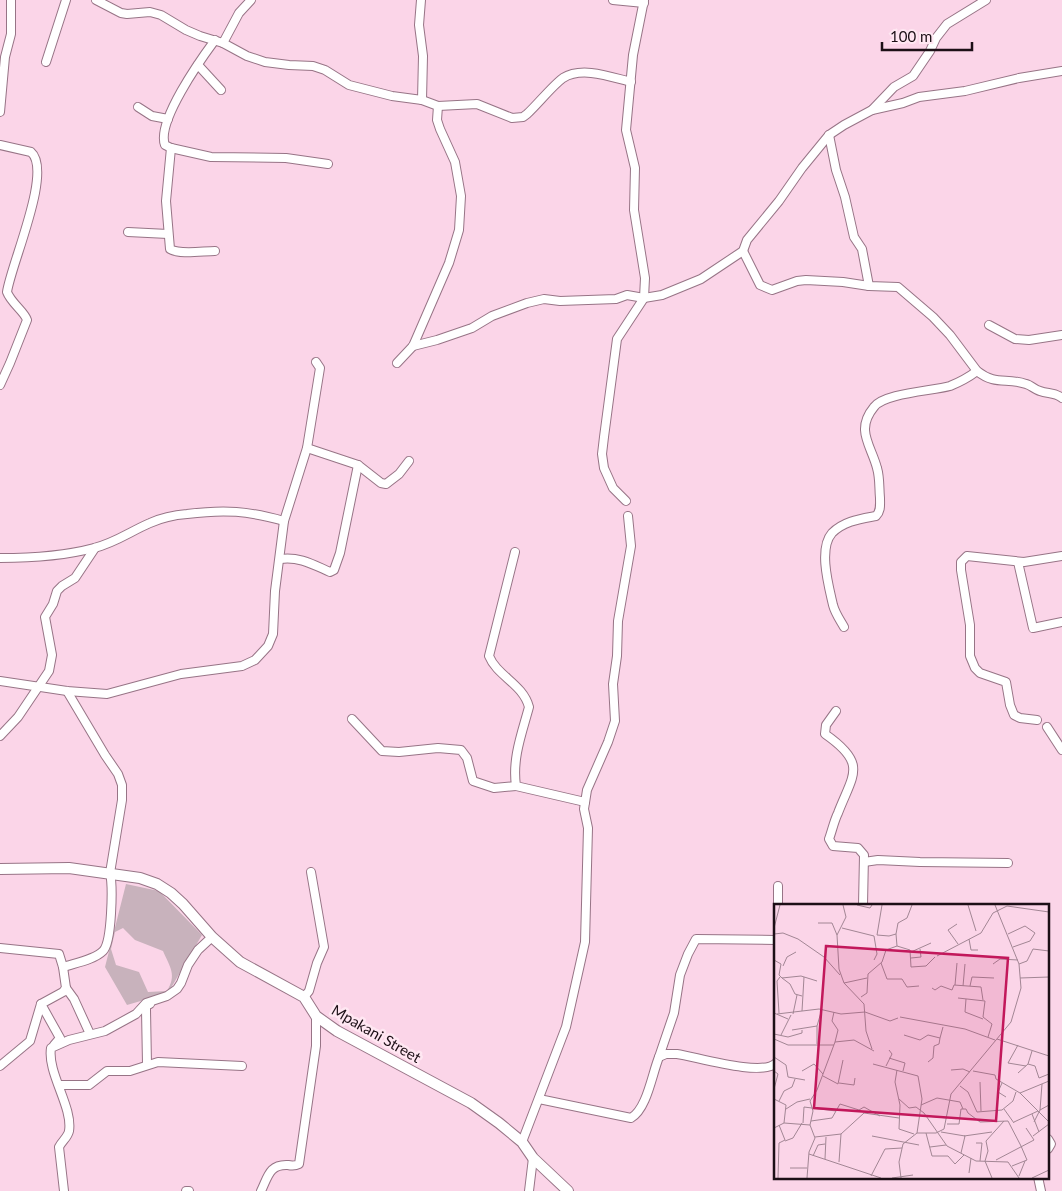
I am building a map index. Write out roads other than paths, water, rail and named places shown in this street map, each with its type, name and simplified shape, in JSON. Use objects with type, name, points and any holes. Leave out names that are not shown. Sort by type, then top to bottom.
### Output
[{"type":"street","points":[[0,112],[5,58],[11,34],[11,0]]},
{"type":"street","points":[[46,62],[66,0]]},
{"type":"street","points":[[96,0],[121,13],[150,12],[161,15],[186,30],[223,43],[247,56],[265,62],[313,66],[325,70],[349,86],[392,96],[422,100],[438,106],[477,104],[512,118],[518,118],[527,114],[558,82],[572,74],[593,73],[631,82]]},
{"type":"street","points":[[223,43],[239,13],[251,0]]},
{"type":"street","points":[[421,0],[419,25],[423,56],[422,100]]},
{"type":"street","points":[[613,0],[644,2],[633,56],[626,130],[635,168],[634,210],[646,278],[644,298],[618,339],[602,454],[604,468],[614,488],[626,501]]},
{"type":"street","points":[[413,346],[472,328],[492,316],[527,302],[544,299],[560,301],[616,299],[628,295],[644,298],[662,295],[701,279],[743,251],[747,240],[829,135],[872,110],[894,87],[913,76],[946,24],[986,0]]},
{"type":"street","points":[[215,40],[186,82],[168,119],[163,141],[165,145],[171,148],[211,156],[286,158],[328,164]]},
{"type":"street","points":[[198,65],[221,90]]},
{"type":"street","points":[[872,110],[903,103],[919,97],[965,91],[1019,78],[1062,71]]},
{"type":"street","points":[[138,106],[152,116],[168,119]]},
{"type":"street","points":[[397,363],[413,346],[449,264],[459,230],[461,196],[455,162],[437,120],[438,106]]},
{"type":"street","points":[[829,135],[836,170],[845,197],[854,237],[862,249],[869,286]]},
{"type":"street","points":[[0,145],[30,152],[36,159],[37,166],[34,200],[7,292],[26,316],[27,320],[0,385]]},
{"type":"street","points":[[171,148],[166,201],[169,248],[172,251],[215,251]]},
{"type":"street","points":[[128,232],[168,234]]},
{"type":"street","points":[[743,251],[760,286],[772,290],[797,281],[806,280],[869,286],[898,286],[933,317],[950,335],[977,371],[988,379],[1027,384],[1038,391],[1056,393],[1062,398]]},
{"type":"street","points":[[989,325],[1015,339],[1029,340],[1062,335]]},
{"type":"street","points":[[0,681],[67,691],[107,694],[181,674],[242,666],[255,660],[268,646],[273,634],[275,591],[284,521],[307,448],[320,368],[316,362]]},
{"type":"street","points":[[844,627],[834,607],[828,584],[826,545],[833,533],[844,524],[876,516],[880,510],[880,478],[876,462],[865,438],[865,428],[870,413],[874,406],[880,402],[902,395],[952,385],[977,371]]},
{"type":"street","points":[[307,448],[358,465],[381,483],[386,484],[400,474],[409,461]]},
{"type":"street","points":[[280,559],[290,557],[300,559],[330,572],[334,570],[340,553],[358,465]]},
{"type":"street","points":[[0,558],[26,558],[95,548],[121,538],[150,523],[174,516],[208,511],[232,510],[284,521]]},
{"type":"street","points":[[522,1142],[566,1027],[586,942],[588,828],[584,809],[587,790],[608,742],[614,721],[613,684],[617,656],[618,621],[630,546],[628,516]]},
{"type":"street","points":[[0,736],[18,717],[49,671],[52,655],[45,617],[53,604],[57,591],[75,578],[95,548]]},
{"type":"street","points":[[515,552],[489,656],[492,664],[520,690],[530,707],[518,747],[514,771],[516,786]]},
{"type":"street","points":[[1038,720],[1014,716],[1006,682],[980,673],[975,668],[970,656],[970,625],[961,562],[967,556],[1018,562],[1060,556],[1062,565]]},
{"type":"street","points":[[1018,562],[1033,628],[1062,622]]},
{"type":"street","points":[[63,967],[96,956],[106,948],[111,909],[112,888],[110,873],[122,800],[121,779],[67,691]]},
{"type":"street","points":[[836,711],[826,725],[825,734],[836,742],[851,758],[854,772],[849,789],[837,814],[830,844],[861,850],[864,855],[863,904]]},
{"type":"street","points":[[352,718],[382,751],[399,752],[438,748],[460,750],[467,758],[473,781],[494,788],[516,786],[585,802]]},
{"type":"street","points":[[1047,727],[1062,750]]},
{"type":"street","points":[[864,862],[878,860],[1008,863]]},
{"type":"street","name":"Mpakani Street","points":[[0,868],[69,868],[140,878],[157,884],[183,904],[212,937],[240,962],[304,998],[316,1016],[345,1035],[471,1103],[499,1123],[522,1142],[533,1158],[568,1191]]},
{"type":"street","points":[[304,998],[309,991],[324,947],[311,872]]},
{"type":"street","points":[[778,886],[778,904]]},
{"type":"street","points":[[51,1048],[69,1040],[105,1031],[136,1014],[146,1003],[167,996],[177,989],[188,965],[198,950],[212,937]]},
{"type":"street","points":[[539,1099],[631,1118],[637,1114],[642,1107],[674,1013],[680,975],[696,939],[774,940]]},
{"type":"street","points":[[0,948],[59,954],[66,988],[74,999],[90,1034]]},
{"type":"street","points":[[0,1066],[30,1041],[41,1004],[63,992],[66,988]]},
{"type":"street","points":[[147,1064],[146,1006],[169,998],[180,989]]},
{"type":"street","points":[[41,1004],[60,1038],[51,1048],[50,1058],[59,1085],[69,1128],[69,1133],[59,1147],[64,1191]]},
{"type":"street","points":[[261,1191],[272,1168],[299,1164],[312,1081],[316,1046],[316,1016]]},
{"type":"street","points":[[659,1057],[666,1054],[677,1054],[754,1068],[766,1068],[774,1065]]},
{"type":"street","points":[[59,1085],[89,1085],[107,1071],[130,1071],[147,1064],[166,1061],[242,1066]]},
{"type":"street","points":[[529,1191],[533,1158]]},
{"type":"street","points":[[1038,1178],[1041,1191]]}]
